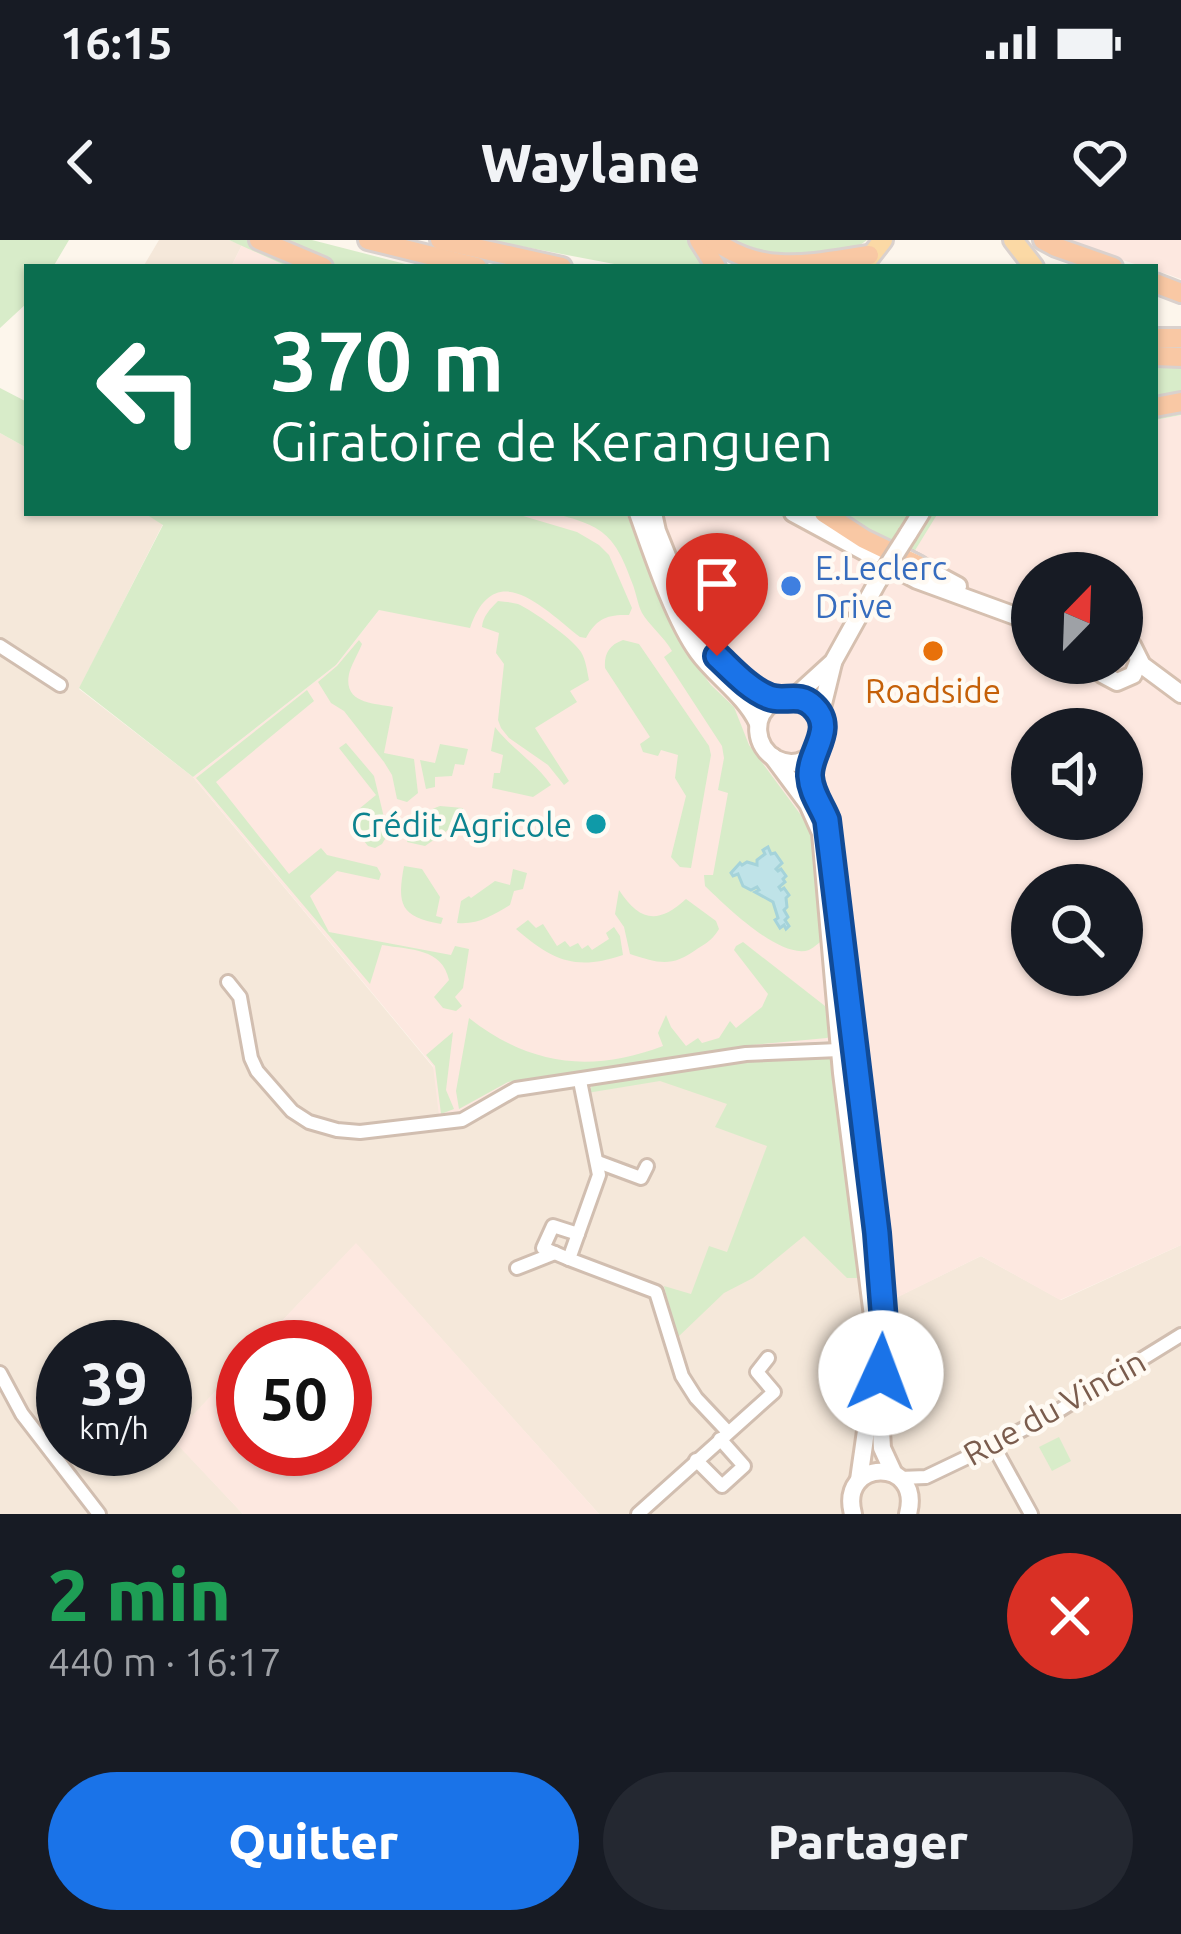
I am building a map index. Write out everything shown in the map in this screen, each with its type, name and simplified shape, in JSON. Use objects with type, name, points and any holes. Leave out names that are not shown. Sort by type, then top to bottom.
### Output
[{"type":"highway","points":[[259,240],[316,264]]},
{"type":"highway","points":[[368,240],[465,264]]},
{"type":"highway","points":[[440,240],[548,264]]},
{"type":"highway","points":[[714,240],[744,257],[779,264],[820,264],[871,254]]},
{"type":"highway","points":[[1043,240],[1104,264]]},
{"type":"highway","points":[[829,516],[918,565]]},
{"type":"main road","points":[[1013,240],[1032,264]]},
{"type":"main road","points":[[639,516],[687,635],[746,703],[758,723],[760,743],[808,804],[821,833],[839,1050],[874,1324],[873,1374],[859,1480],[847,1510]]},
{"type":"main road","points":[[654,516],[705,640],[757,690],[809,703],[820,716]]},
{"type":"main road","points":[[799,516],[917,580],[1011,614]]},
{"type":"main road","points":[[839,516],[958,586]]},
{"type":"main road","points":[[773,758],[798,762],[813,754],[822,741],[820,716],[833,662],[920,516]]},
{"type":"main road","points":[[856,547],[1011,605]]},
{"type":"main road","points":[[758,723],[765,710],[833,662]]},
{"type":"main road","points":[[1143,663],[1181,694]]},
{"type":"main road","points":[[1143,684],[1181,704]]},
{"type":"main road","points":[[813,754],[810,777],[827,820],[877,1233],[884,1322],[879,1397],[882,1448],[909,1489],[909,1511]]},
{"type":"main road","points":[[859,1480],[875,1471],[897,1476]]},
{"type":"street","points":[[0,646],[60,685]]},
{"type":"street","points":[[228,982],[240,997],[257,1071],[292,1111],[309,1122],[360,1132],[462,1120],[516,1090],[746,1054],[839,1050]]},
{"type":"street","points":[[517,1268],[562,1256],[578,1234],[599,1175],[580,1081]]},
{"type":"street","points":[[598,1162],[641,1178],[647,1166]]},
{"type":"street","points":[[578,1234],[553,1226],[543,1248],[656,1292],[682,1376],[744,1466],[722,1486],[697,1460]]},
{"type":"street","name":"Rue du Vincin","points":[[897,1476],[926,1478],[993,1445],[1058,1412],[1181,1335]]},
{"type":"street","points":[[638,1514],[774,1392],[757,1372],[768,1358]]},
{"type":"street","points":[[0,1373],[22,1414],[99,1514]]},
{"type":"street","points":[[993,1445],[1030,1514]]},
{"type":"street","name":"Rue du Vincin","points":[[909,1511],[926,1478]]},
{"type":"shaded area","points":[[159,240],[229,240],[242,245],[232,264],[145,264]]},
{"type":"shaded area","points":[[1061,240],[1181,240],[1181,279],[1158,271],[1158,264],[1135,264]]},
{"type":"shaded area","points":[[242,245],[283,264],[232,264]]},
{"type":"shaded area","points":[[1181,415],[1181,1245],[1060,1300],[981,1256],[888,1302],[862,1038],[755,1047],[508,1083],[456,1114],[439,1116],[433,1066],[193,777],[336,665],[379,610],[416,516],[816,516],[851,536],[868,528],[936,516],[1158,516],[1158,419]]},
{"type":"shaded area","points":[[0,433],[24,446],[24,516],[149,516],[163,524],[79,689],[193,777],[433,1067],[456,1114],[508,1083],[755,1047],[863,1038],[889,1301],[981,1256],[1061,1300],[1181,1245],[1181,1514],[599,1514],[356,1244],[283,1320],[216,1320],[216,1391],[192,1417],[192,1320],[36,1320],[36,1476],[192,1476],[192,1459],[243,1514],[0,1514]]},
{"type":"shaded area","points":[[356,1243],[599,1514],[243,1514],[192,1460],[192,1416],[216,1390],[216,1476],[372,1476],[372,1320],[283,1320]]},
{"type":"green space","points":[[0,240],[69,240],[55,264],[24,264],[24,306],[0,328]]},
{"type":"green space","points":[[229,240],[312,240],[405,264],[282,264]]},
{"type":"green space","points":[[488,240],[691,240],[707,264],[614,264]]},
{"type":"green space","points":[[723,240],[867,240],[853,250],[774,258]]},
{"type":"green space","points":[[1158,368],[1181,368],[1181,415],[1158,419]]},
{"type":"green space","points":[[0,388],[24,400],[24,446],[0,433]]},
{"type":"green space","points":[[149,516],[523,516],[577,532],[599,545],[609,555],[632,608],[629,615],[598,622],[586,638],[536,602],[506,592],[493,595],[480,607],[470,628],[379,610],[336,665],[193,777],[79,688],[163,525]]},
{"type":"green space","points":[[562,516],[627,516],[683,648],[734,707],[749,745],[809,826],[825,939],[811,949],[797,951],[769,939],[705,886],[704,875],[713,875],[728,793],[718,790],[722,746],[664,657],[672,651],[642,613],[620,554],[605,534]]},
{"type":"green space","points":[[816,516],[936,516],[914,552],[869,529],[851,536]]},
{"type":"green space","points":[[498,601],[518,604],[542,619],[584,658],[589,680],[570,691],[577,702],[535,728],[569,781],[564,785],[548,765],[509,738],[498,720],[504,664],[496,653],[499,633],[482,627]]},
{"type":"green space","points":[[359,640],[362,644],[348,684],[355,697],[393,707],[384,753],[414,759],[418,793],[407,802],[397,799],[384,762],[318,682]]},
{"type":"green space","points":[[623,640],[639,644],[709,746],[691,868],[680,867],[671,857],[686,796],[675,778],[678,755],[643,752],[640,744],[650,737],[605,668],[608,651]]},
{"type":"green space","points":[[307,690],[314,701],[216,782],[289,874],[321,848],[327,855],[377,867],[379,880],[337,871],[310,896],[329,932],[451,955],[455,946],[469,949],[463,988],[455,997],[462,1006],[456,1011],[443,1008],[434,997],[449,980],[440,962],[424,952],[382,945],[370,984],[196,778]]},
{"type":"green space","points":[[495,727],[551,785],[533,797],[492,788],[503,755],[491,751]]},
{"type":"green space","points":[[346,743],[374,776],[388,834],[375,848],[350,823],[376,795],[339,748]]},
{"type":"green space","points":[[440,744],[468,749],[464,765],[455,764],[452,776],[435,777],[435,787],[426,789],[420,760],[435,763]]},
{"type":"green space","points":[[440,806],[463,808],[461,821],[425,846],[407,842],[419,819]]},
{"type":"green space","points":[[404,866],[422,869],[440,897],[436,916],[443,918],[441,924],[417,917],[404,907]]},
{"type":"green space","points":[[513,869],[527,873],[523,889],[514,891],[510,905],[479,921],[457,923],[461,901],[495,881],[510,885]]},
{"type":"green space","points":[[619,890],[634,908],[650,916],[667,913],[686,899],[716,921],[719,929],[704,945],[672,961],[630,954],[624,927],[615,914]]},
{"type":"green space","points":[[528,920],[536,928],[543,924],[557,946],[565,941],[570,947],[578,943],[592,950],[609,939],[606,933],[614,927],[623,955],[592,962],[554,956],[516,929]]},
{"type":"green space","points":[[743,942],[825,1006],[831,1036],[508,1082],[459,1109],[456,1091],[469,1018],[515,1046],[562,1060],[611,1060],[663,1046],[658,1033],[666,1015],[686,1046],[698,1038],[702,1043],[719,1038],[730,1021],[736,1028],[762,1007],[768,994],[734,950]]},
{"type":"green space","points":[[453,1032],[446,1090],[454,1109],[441,1114],[435,1066],[426,1055]]},
{"type":"green space","points":[[753,1057],[831,1058],[862,1278],[847,1278],[804,1236],[753,1278],[724,1293],[677,1338],[664,1286],[691,1294],[709,1246],[727,1252],[767,1146],[715,1127],[727,1104],[660,1081],[587,1093],[595,1082]]},
{"type":"green space","points":[[1059,1437],[1071,1461],[1052,1471],[1039,1447]]},
{"type":"water","points":[[768,847],[782,863],[776,869],[786,876],[779,887],[789,895],[784,910],[786,929],[775,920],[773,902],[755,892],[757,887],[743,886],[738,874],[731,873],[740,863],[757,865]]},
{"type":"place","name":"E.Leclerc Drive","points":[[791,586]]},
{"type":"place","name":"Roadside","points":[[933,651]]},
{"type":"place","name":"Crédit Agricole","points":[[596,824]]},
{"type":"route","points":[[717,656],[766,696],[809,703],[823,724],[810,777],[827,820],[877,1233],[884,1322],[881,1373]]}]
